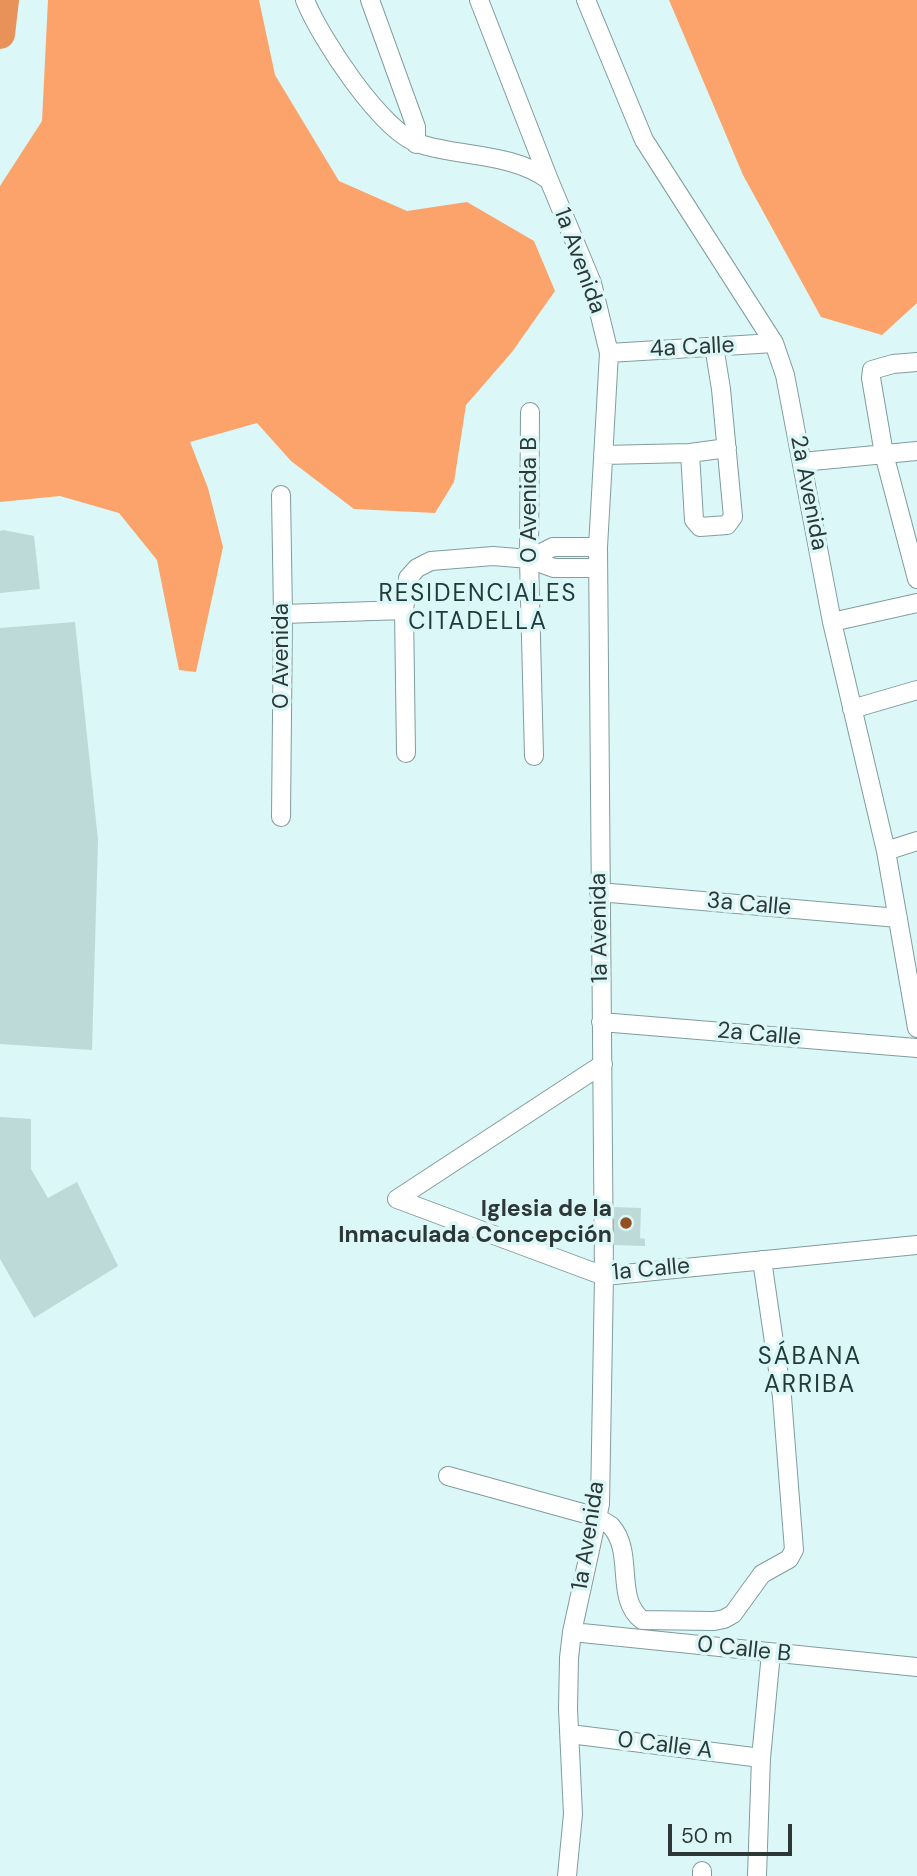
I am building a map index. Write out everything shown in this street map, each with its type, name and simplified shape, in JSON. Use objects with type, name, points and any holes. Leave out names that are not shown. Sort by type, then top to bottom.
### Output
[{"type":"street","points":[[304,0],[311,16],[356,88],[416,144],[522,166],[549,180]]},
{"type":"street","points":[[371,0],[416,127],[416,144]]},
{"type":"street","name":"1a Avenida","points":[[479,0],[592,283],[609,352],[598,547],[604,1276],[600,1504],[572,1632],[567,1684],[573,1814],[567,1876]]},
{"type":"street","name":"2a Avenida","points":[[586,0],[644,140],[774,343],[785,375],[832,622],[886,851],[917,1028]]},
{"type":"street","name":"4a Calle","points":[[609,352],[774,343]]},
{"type":"street","points":[[690,453],[694,520],[701,527],[727,525],[733,517],[714,346]]},
{"type":"street","points":[[917,362],[893,364],[872,370],[871,378],[884,454],[917,579]]},
{"type":"street","name":"0 Avenida B","points":[[530,412],[534,756]]},
{"type":"street","points":[[603,455],[690,453],[727,448]]},
{"type":"street","points":[[802,462],[917,451]]},
{"type":"street","name":"0 Avenida","points":[[281,495],[281,817]]},
{"type":"street","points":[[530,559],[553,547],[598,547]]},
{"type":"street","points":[[406,753],[404,610],[408,578],[417,568],[431,561],[493,556],[530,559],[554,568],[598,568]]},
{"type":"street","points":[[832,622],[917,603]]},
{"type":"street","points":[[283,614],[404,610]]},
{"type":"street","points":[[852,709],[917,690]]},
{"type":"street","points":[[886,851],[917,841]]},
{"type":"street","name":"3a Calle","points":[[599,892],[898,918]]},
{"type":"street","name":"2a Calle","points":[[601,1022],[917,1048]]},
{"type":"street","name":"1a Calle","points":[[603,1064],[397,1199],[604,1276],[917,1245]]},
{"type":"street","points":[[448,1476],[597,1517],[611,1527],[623,1554],[632,1613],[642,1620],[714,1621],[733,1614],[762,1574],[789,1559],[794,1550],[782,1397],[762,1261]]},
{"type":"street","name":"0 Calle B","points":[[572,1632],[917,1667]]},
{"type":"street","points":[[757,1876],[761,1758],[771,1653]]},
{"type":"street","name":"0 Calle A","points":[[570,1734],[761,1758]]},
{"type":"shaded area","points":[[48,0],[259,0],[275,75],[339,181],[407,211],[467,202],[534,241],[555,291],[512,352],[466,405],[454,482],[435,513],[354,509],[291,461],[257,423],[190,442],[208,488],[223,547],[196,672],[179,670],[157,560],[119,513],[60,496],[0,502],[0,186],[42,121]]},
{"type":"shaded area","points":[[669,0],[917,0],[917,303],[882,335],[821,317],[743,175]]},
{"type":"building","points":[[0,531],[34,536],[40,589],[0,593]]},
{"type":"building","points":[[75,622],[98,840],[92,1050],[0,1044],[0,628]]},
{"type":"building","points":[[0,1117],[31,1119],[31,1169],[48,1198],[77,1182],[118,1266],[34,1318],[0,1259]]},
{"type":"building","name":"Iglesia de la Inmaculada Concepción","points":[[612,1207],[641,1208],[640,1238],[645,1239],[645,1246],[611,1245]]},
{"type":"waterway","points":[[0,34],[4,0]]},
{"type":"place","name":"Iglesia de la Inmaculada Concepción","points":[[626,1223]]},
{"type":"district","name":"RESIDENCIALES CITADELLA","points":[[478,609]]},
{"type":"district","name":"SÁBANA ARRIBA","points":[[810,1372]]}]
